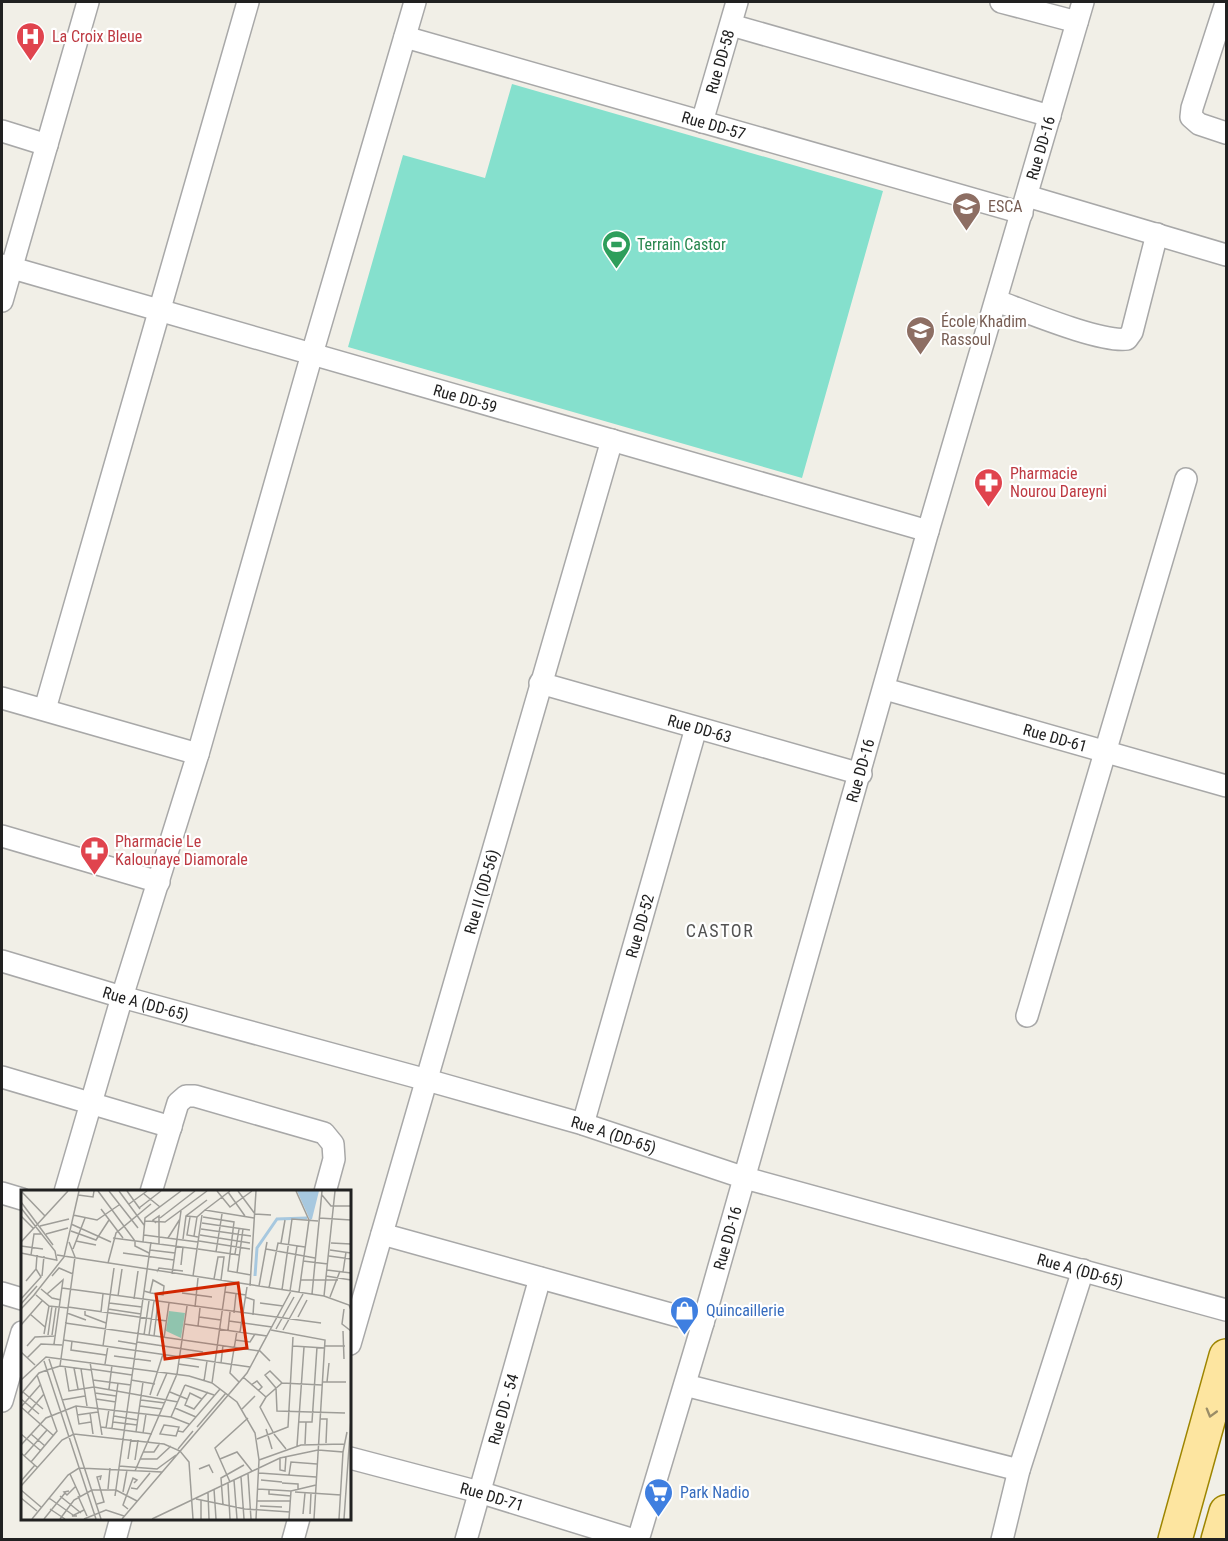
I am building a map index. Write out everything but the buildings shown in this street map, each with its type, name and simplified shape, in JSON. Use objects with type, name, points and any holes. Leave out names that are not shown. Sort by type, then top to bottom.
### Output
[{"type":"main road","points":[[1175,1539],[1227,1356]]},
{"type":"main road","points":[[1218,1539],[1227,1512]]},
{"type":"street","points":[[2,301],[6,266],[47,145],[88,2]]},
{"type":"street","points":[[45,710],[248,2]]},
{"type":"street","points":[[65,1190],[122,997],[198,754],[415,2]]},
{"type":"street","name":"Rue DD-58","points":[[702,122],[737,2]]},
{"type":"street","points":[[1001,2],[1077,22]]},
{"type":"street","name":"Rue DD-16","points":[[636,1539],[685,1385],[861,774],[928,531],[1083,2]]},
{"type":"street","points":[[1226,8],[1191,117],[1199,124],[1227,132]]},
{"type":"street","points":[[731,25],[1050,116]]},
{"type":"street","name":"Rue DD-57","points":[[405,37],[702,122],[1025,204],[1157,234],[1227,255]]},
{"type":"street","points":[[2,131],[47,145]]},
{"type":"street","points":[[997,301],[1094,335],[1117,340],[1127,339],[1132,332],[1157,234]]},
{"type":"street","name":"Rue DD-59","points":[[6,266],[928,531]]},
{"type":"street","name":"Rue II (DD-56)","points":[[351,1341],[612,440]]},
{"type":"street","points":[[1028,1016],[1186,479]]},
{"type":"street","name":"Rue DD-63","points":[[540,683],[861,774]]},
{"type":"street","name":"Rue DD-61","points":[[885,689],[1227,786]]},
{"type":"street","points":[[2,698],[198,754]]},
{"type":"street","name":"Rue DD-52","points":[[583,1124],[696,728]]},
{"type":"street","points":[[2,836],[159,882]]},
{"type":"street","name":"Rue A (DD-65)","points":[[2,961],[122,997],[583,1124],[744,1178],[1227,1310]]},
{"type":"street","points":[[2,1077],[171,1127]]},
{"type":"street","points":[[151,1190],[178,1103],[186,1096],[195,1096],[324,1133],[333,1144],[334,1159],[325,1190]]},
{"type":"street","points":[[2,1193],[21,1199]]},
{"type":"street","points":[[382,1234],[703,1323]]},
{"type":"street","points":[[1002,1539],[1019,1470],[1083,1270]]},
{"type":"street","name":"Rue DD - 54","points":[[466,1539],[540,1278]]},
{"type":"street","points":[[2,1293],[21,1299]]},
{"type":"street","points":[[2,1401],[21,1335]]},
{"type":"street","points":[[685,1385],[1019,1470]]},
{"type":"street","name":"Rue DD-71","points":[[351,1458],[479,1492],[636,1539]]},
{"type":"street","points":[[115,1539],[120,1520]]},
{"type":"street","points":[[293,1539],[298,1520]]},
{"type":"shaded area","name":"Terrain Castor","points":[[512,84],[883,191],[802,478],[348,347],[403,155],[485,178]]},
{"type":"place","name":"La Croix Bleue","points":[[31,62]]},
{"type":"place","name":"ESCA","points":[[967,232]]},
{"type":"place","name":"Terrain Castor","points":[[616,270]]},
{"type":"place","name":"École Khadim Rassoul","points":[[920,356]]},
{"type":"place","name":"Pharmacie Nourou Dareyni","points":[[989,508]]},
{"type":"place","name":"Pharmacie Le Kalounaye Diamorale","points":[[94,876]]},
{"type":"place","name":"Quincaillerie","points":[[685,1336]]},
{"type":"place","name":"Park Nadio","points":[[659,1518]]},
{"type":"district","name":"CASTOR","points":[[720,931]]}]
